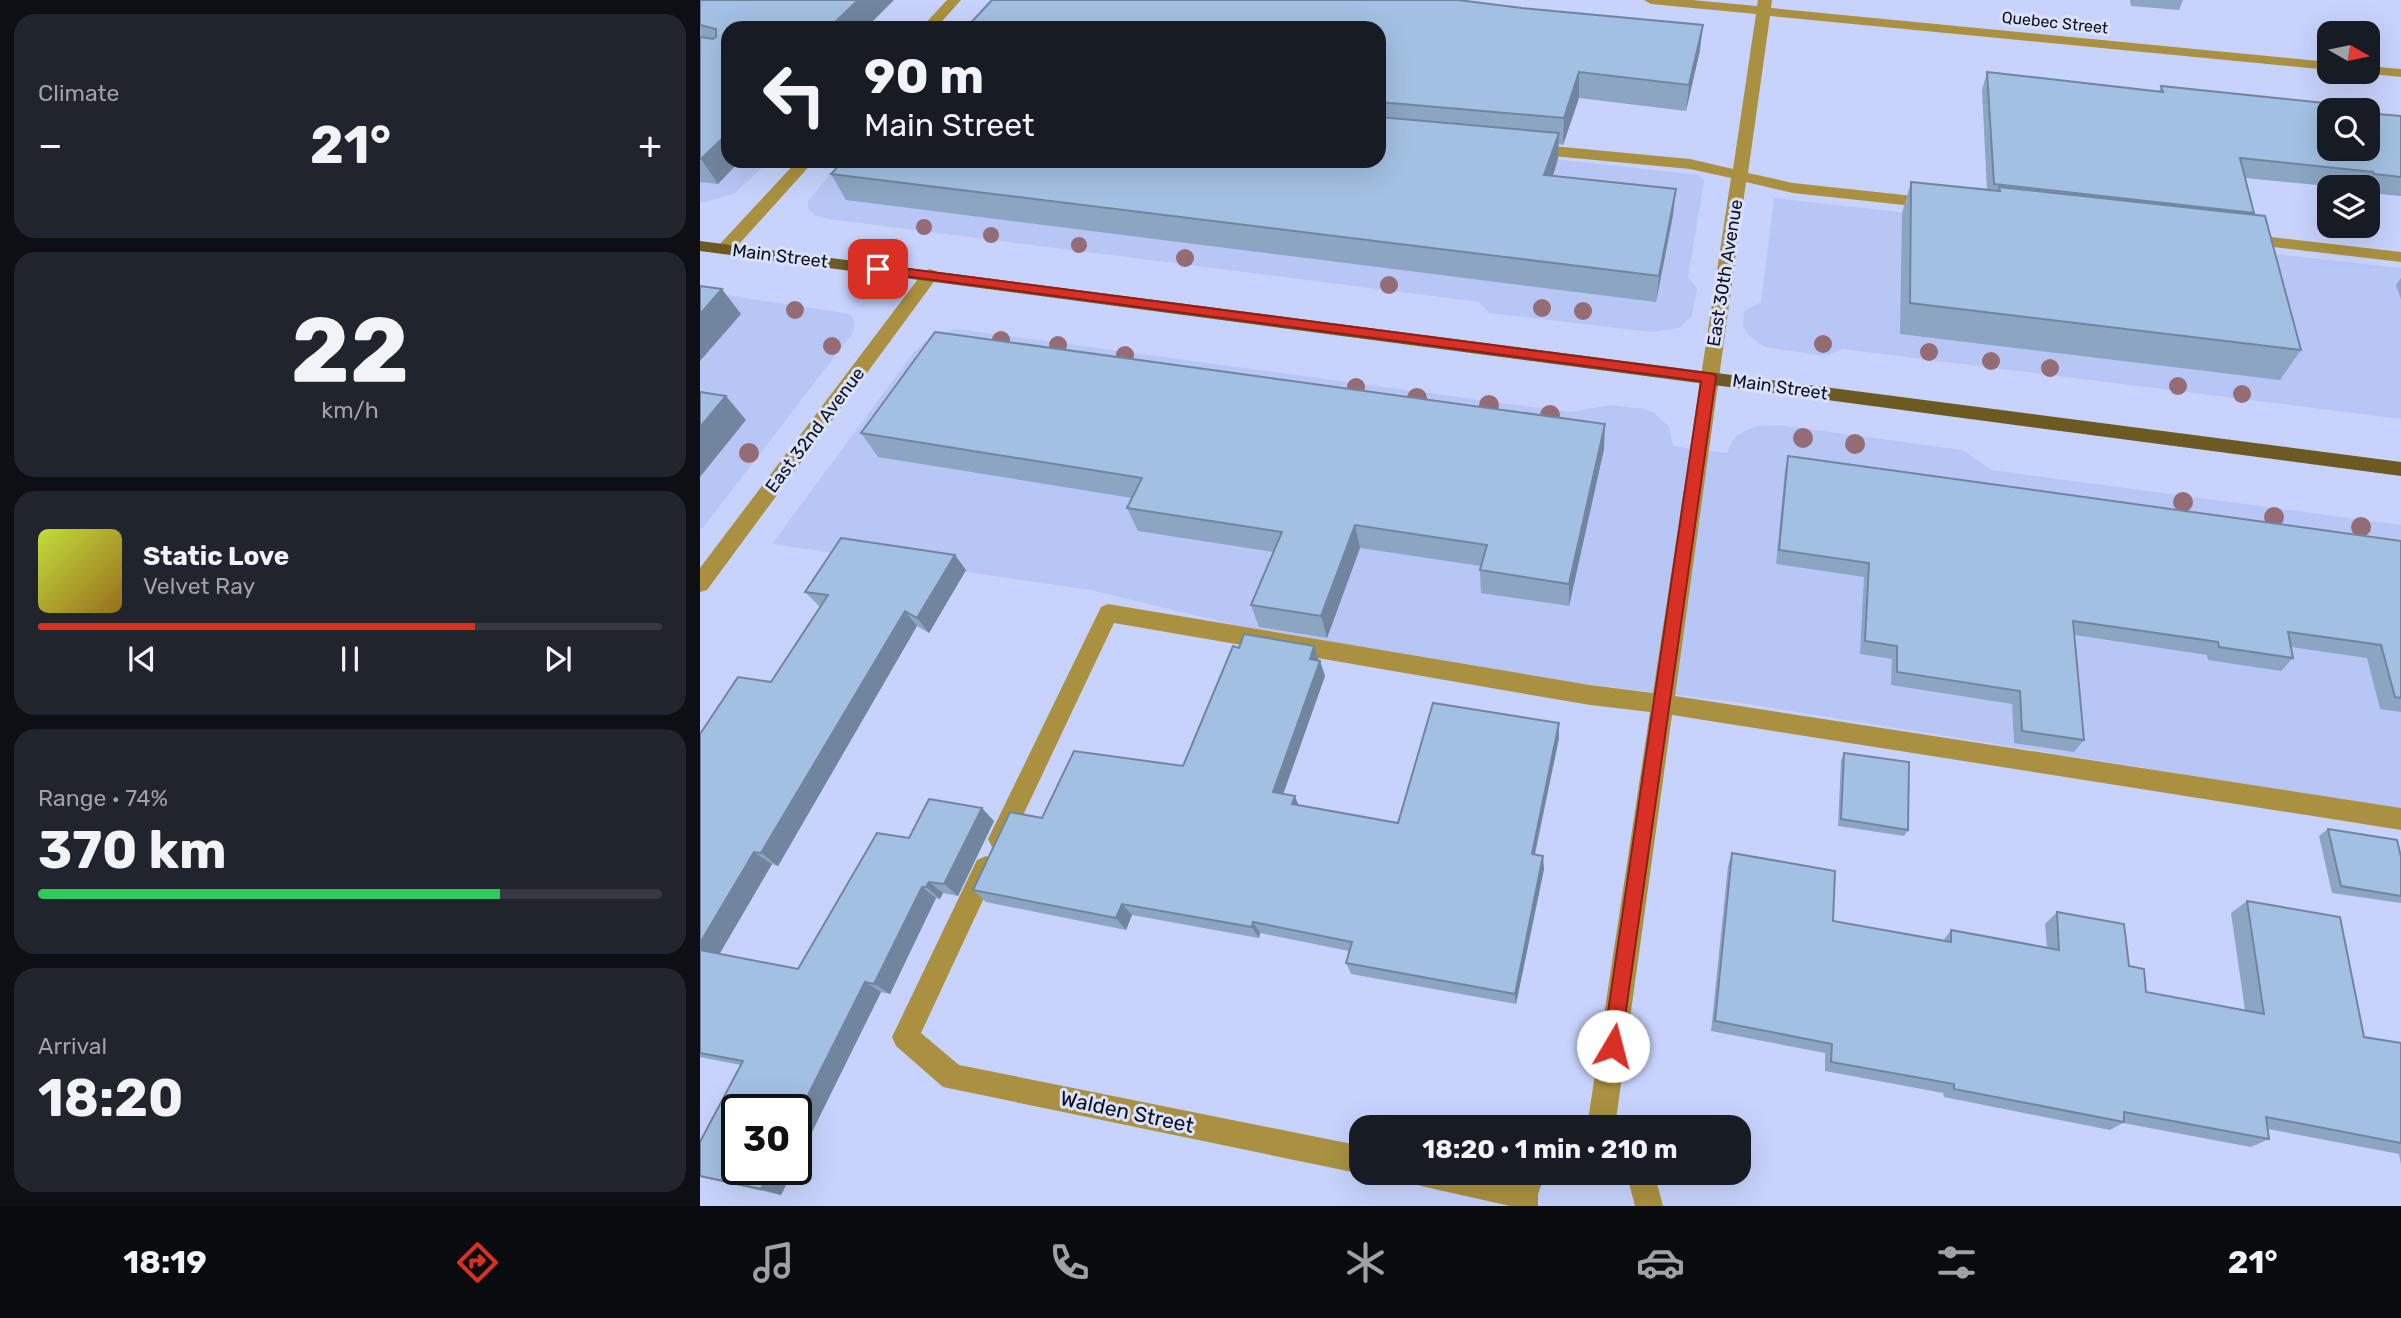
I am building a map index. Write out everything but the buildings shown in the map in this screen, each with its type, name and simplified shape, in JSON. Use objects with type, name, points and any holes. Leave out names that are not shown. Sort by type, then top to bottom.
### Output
[{"type":"main road","name":"Main Street","points":[[700,246],[2401,469]]},
{"type":"street","points":[[934,21],[954,0]]},
{"type":"street","name":"Quebec Street","points":[[1651,0],[1764,6],[2317,65]]},
{"type":"street","name":"East 30th Avenue","points":[[1603,1115],[1764,6]]},
{"type":"street","points":[[2380,71],[2401,73]]},
{"type":"street","points":[[1514,148],[1690,164],[1793,188],[1945,205]]},
{"type":"street","points":[[725,249],[800,168]]},
{"type":"street","points":[[2223,236],[2401,257]]},
{"type":"street","name":"East 32nd Avenue","points":[[700,584],[930,275]]},
{"type":"street","name":"Walden Street","points":[[1349,1157],[953,1077],[905,1037],[1108,613],[1662,706]]},
{"type":"street","points":[[1662,706],[1732,713],[2401,819]]},
{"type":"street","points":[[1493,1185],[1526,1191]]},
{"type":"street","points":[[1643,1185],[1649,1206]]},
{"type":"shaded area","points":[[700,61],[721,136],[721,168],[762,168],[735,193],[700,202]]},
{"type":"shaded area","points":[[1386,141],[1699,175],[1704,181],[1688,277],[1697,288],[1692,316],[1679,328],[1651,332],[1489,313],[1479,302],[829,219],[816,216],[808,209],[808,201],[835,168],[1386,168]]},
{"type":"shaded area","points":[[1774,198],[2401,268],[2401,419],[1843,349],[1825,356],[1765,347],[1747,334],[1743,326],[1744,311],[1761,302]]},
{"type":"shaded area","points":[[700,291],[844,313],[852,316],[855,326],[852,334],[702,529],[700,528]]},
{"type":"shaded area","points":[[957,329],[1569,412],[1611,405],[1644,409],[1653,412],[1669,427],[1673,446],[1727,453],[1735,437],[1745,431],[1757,426],[1779,425],[1962,450],[1992,470],[2401,525],[2401,809],[1735,702],[1571,682],[1244,627],[1091,590],[772,544],[914,352],[931,336]]},
{"type":"route","points":[[878,269],[1709,377],[1613,1046]]}]
